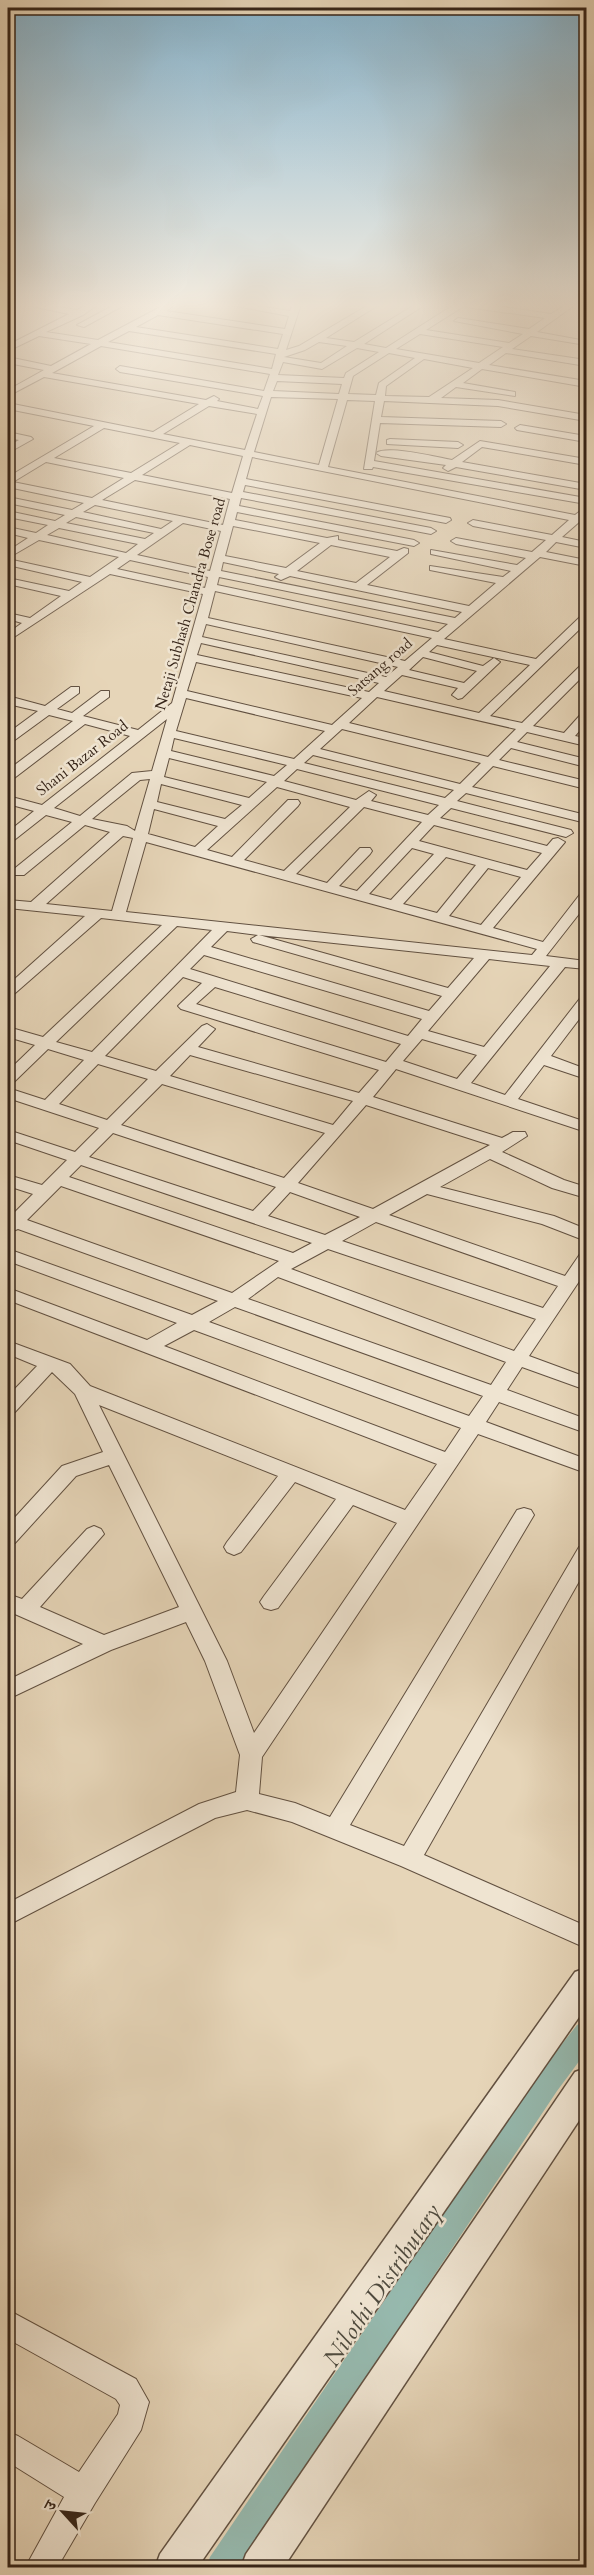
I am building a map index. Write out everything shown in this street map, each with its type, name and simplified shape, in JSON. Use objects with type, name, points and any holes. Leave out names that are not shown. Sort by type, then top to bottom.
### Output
[{"type":"street","points":[[8,483],[104,424]]},
{"type":"street","points":[[105,424],[420,489],[460,509]]},
{"type":"street","points":[[156,435],[174,424]]},
{"type":"street","name":"Netaji Subhash Chandra Bose road","points":[[118,915],[258,424]]},
{"type":"street","points":[[323,468],[335,424]]},
{"type":"street","points":[[366,477],[376,424]]},
{"type":"street","points":[[495,447],[525,424]]},
{"type":"street","points":[[559,424],[586,429]]},
{"type":"street","points":[[515,434],[586,440]]},
{"type":"street","points":[[515,434],[542,443]]},
{"type":"street","points":[[8,435],[66,446]]},
{"type":"street","points":[[8,450],[38,441]]},
{"type":"street","points":[[8,555],[189,441]]},
{"type":"street","points":[[373,442],[458,445]]},
{"type":"street","points":[[420,489],[480,444],[586,462]]},
{"type":"street","points":[[468,453],[511,461]]},
{"type":"street","points":[[370,458],[407,455],[586,487]]},
{"type":"street","points":[[370,458],[586,501]]},
{"type":"street","points":[[44,459],[235,500],[346,530],[414,543]]},
{"type":"street","points":[[240,481],[460,509],[583,515]]},
{"type":"street","points":[[8,483],[181,520],[329,542],[398,555]]},
{"type":"street","points":[[8,500],[163,532]]},
{"type":"street","points":[[235,500],[431,531]]},
{"type":"street","points":[[358,587],[460,509]]},
{"type":"street","points":[[8,514],[147,543]]},
{"type":"street","name":"Satsang road","points":[[198,851],[373,694],[583,515]]},
{"type":"street","points":[[8,638],[181,520]]},
{"type":"street","points":[[472,523],[586,545]]},
{"type":"street","points":[[8,530],[127,557],[457,622]]},
{"type":"street","points":[[270,585],[346,530]]},
{"type":"street","points":[[456,541],[586,563]]},
{"type":"street","points":[[435,552],[519,569]]},
{"type":"street","points":[[219,558],[471,610]]},
{"type":"street","points":[[8,562],[92,581]]},
{"type":"street","points":[[434,568],[505,581]]},
{"type":"street","points":[[108,570],[438,638],[539,663]]},
{"type":"street","points":[[8,581],[70,595]]},
{"type":"street","points":[[8,616],[32,622]]},
{"type":"street","points":[[482,717],[586,617]]},
{"type":"street","points":[[201,620],[403,668],[467,687]]},
{"type":"street","points":[[195,639],[388,681]]},
{"type":"street","points":[[420,654],[490,666],[443,708]]},
{"type":"street","points":[[190,657],[443,708],[586,742]]},
{"type":"street","points":[[359,897],[431,820],[586,667]]},
{"type":"street","points":[[8,739],[75,690]]},
{"type":"street","points":[[8,776],[105,694]]},
{"type":"street","points":[[179,699],[491,762],[586,785]]},
{"type":"street","name":"Shani Bazar Road","points":[[8,838],[139,734],[179,699]]},
{"type":"street","points":[[8,700],[139,734]]},
{"type":"street","points":[[567,737],[586,716]]},
{"type":"street","points":[[8,724],[23,728]]},
{"type":"street","points":[[334,729],[481,772]]},
{"type":"street","points":[[169,733],[566,833]]},
{"type":"street","points":[[509,744],[586,763]]},
{"type":"street","points":[[310,750],[583,818]]},
{"type":"street","points":[[164,753],[551,851]]},
{"type":"street","points":[[19,872],[137,776],[157,777],[251,803]]},
{"type":"street","points":[[287,876],[379,786]]},
{"type":"street","points":[[8,800],[141,834],[329,889],[546,947]]},
{"type":"street","points":[[236,861],[293,802]]},
{"type":"street","points":[[149,804],[227,825]]},
{"type":"street","points":[[483,930],[566,833],[583,818]]},
{"type":"street","points":[[8,921],[30,906],[122,829]]},
{"type":"street","points":[[410,843],[530,875]]},
{"type":"street","points":[[329,889],[365,850]]},
{"type":"street","points":[[393,906],[443,852]]},
{"type":"street","points":[[440,918],[485,863]]},
{"type":"street","points":[[536,960],[586,896]]},
{"type":"street","points":[[8,904],[586,964]]},
{"type":"street","points":[[8,992],[98,913]]},
{"type":"street","points":[[8,1078],[174,921]]},
{"type":"street","points":[[48,1107],[223,927]]},
{"type":"street","points":[[223,927],[452,994]]},
{"type":"street","points":[[201,949],[432,1017]]},
{"type":"street","points":[[257,1218],[336,1131],[485,954]]},
{"type":"street","points":[[460,1086],[561,962]]},
{"type":"street","points":[[180,971],[415,1037],[487,1053]]},
{"type":"street","points":[[212,981],[186,1006],[460,1086],[586,1127]]},
{"type":"street","points":[[508,1101],[586,1000]]},
{"type":"street","points":[[570,1022],[586,1027]]},
{"type":"street","points":[[207,1029],[10,1224],[234,1300],[586,1426]]},
{"type":"street","points":[[8,1032],[336,1131]]},
{"type":"street","points":[[188,1049],[363,1099],[504,1144],[558,1184],[586,1193]]},
{"type":"street","points":[[541,1058],[586,1074]]},
{"type":"street","points":[[8,1094],[287,1185],[569,1284]]},
{"type":"street","points":[[8,1135],[547,1316]]},
{"type":"street","points":[[148,1347],[234,1300],[276,1270],[504,1144]]},
{"type":"street","points":[[58,1179],[296,1260]]},
{"type":"street","points":[[8,1180],[44,1192]]},
{"type":"street","points":[[424,1188],[548,1220],[586,1235]]},
{"type":"street","points":[[8,1255],[586,1466]]},
{"type":"street","points":[[251,1755],[586,1258]]},
{"type":"street","points":[[276,1270],[586,1384]]},
{"type":"street","points":[[8,1294],[449,1461]]},
{"type":"street","points":[[8,1347],[63,1369],[83,1391],[113,1456],[216,1661],[251,1755],[247,1800]]},
{"type":"street","points":[[11,1397],[49,1364]]},
{"type":"street","points":[[83,1391],[410,1520]]},
{"type":"street","points":[[8,1538],[69,1471],[113,1456]]},
{"type":"street","points":[[234,1547],[291,1473]]},
{"type":"street","points":[[271,1602],[349,1496]]},
{"type":"street","points":[[334,1830],[524,1515]]},
{"type":"street","points":[[94,1534],[16,1606],[103,1644]]},
{"type":"street","points":[[409,1858],[586,1554]]},
{"type":"street","points":[[8,1690],[103,1644],[191,1611]]},
{"type":"street","points":[[8,1915],[207,1810],[247,1800],[295,1813],[409,1858],[586,1937]]},
{"type":"street","points":[[174,2568],[586,1982]]},
{"type":"street","points":[[260,2568],[586,2083]]},
{"type":"street","points":[[8,2324],[126,2389],[135,2402],[131,2420],[84,2492],[40,2568]]},
{"type":"street","points":[[8,2446],[84,2492]]},
{"type":"waterway","name":"Nilothi Distributary","points":[[221,2568],[548,2082],[586,2033]]}]
